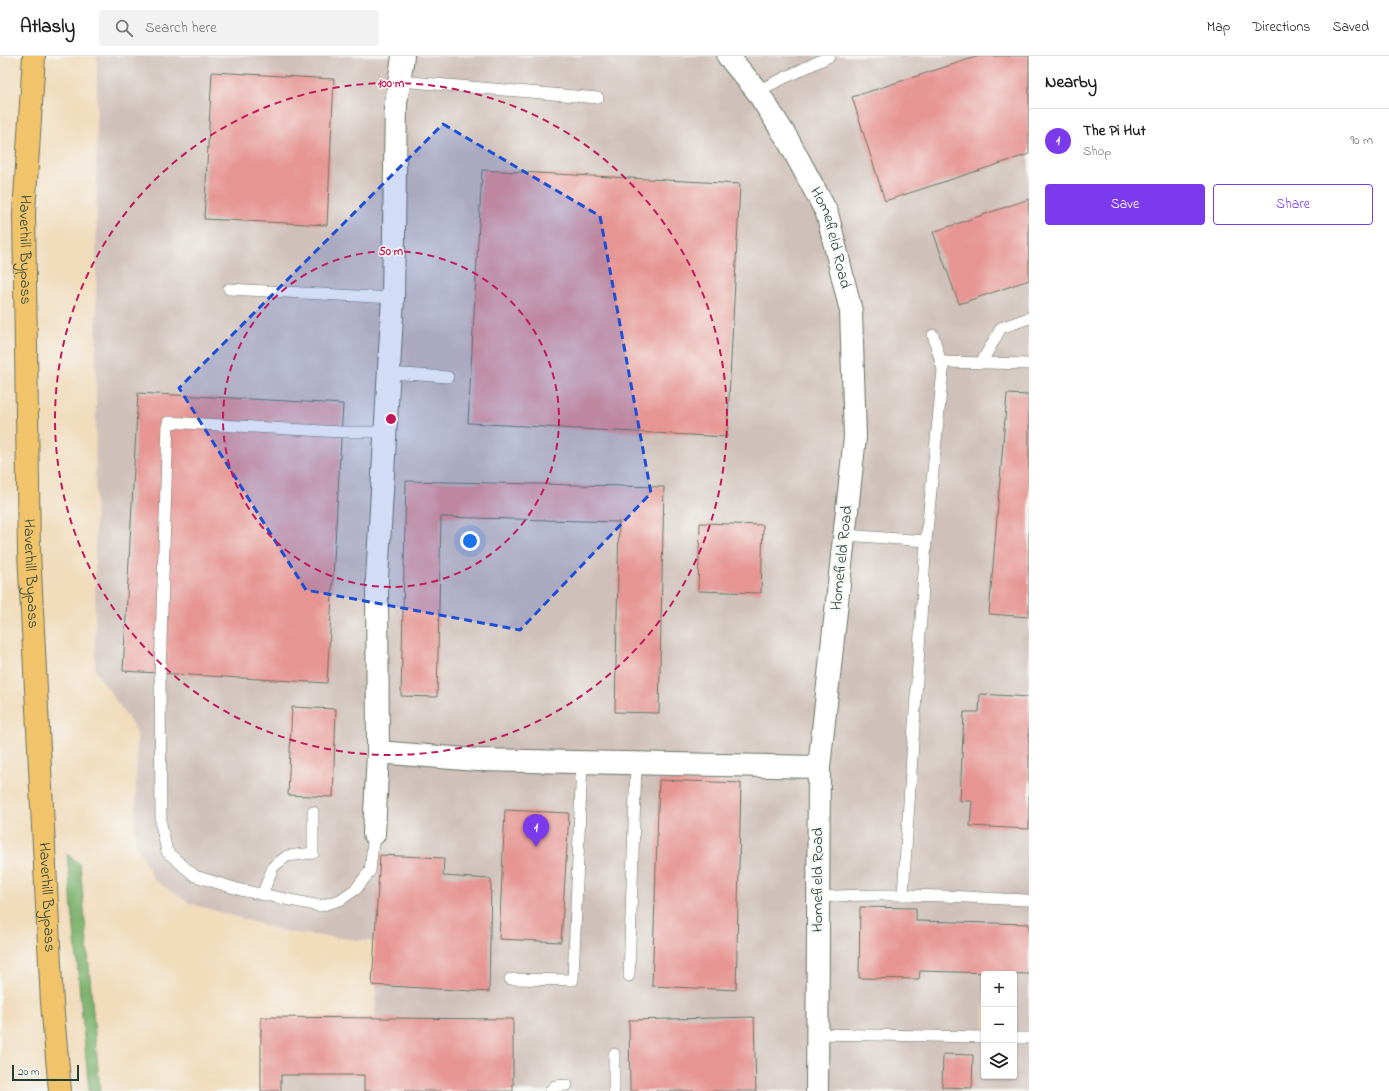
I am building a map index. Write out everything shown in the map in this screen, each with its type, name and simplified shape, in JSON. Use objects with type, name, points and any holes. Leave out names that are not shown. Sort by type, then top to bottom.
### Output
[{"type":"main road","name":"Haverhill Bypass","points":[[34,56],[24,213],[29,552],[52,1003],[60,1091]]},
{"type":"street","points":[[374,834],[378,752],[377,579],[393,298],[396,103],[403,56]]},
{"type":"street","name":"Homefield Road","points":[[728,56],[757,91],[788,140],[827,213],[852,311],[855,437],[819,767],[817,1091]]},
{"type":"street","points":[[378,752],[477,760],[819,767]]},
{"type":"lane","points":[[757,91],[830,56]]},
{"type":"lane","points":[[400,81],[598,98]]},
{"type":"lane","points":[[229,289],[393,298]]},
{"type":"lane","points":[[981,363],[1001,328],[1029,318]]},
{"type":"lane","points":[[904,895],[926,541],[943,370],[933,335]]},
{"type":"lane","points":[[940,362],[1029,364]]},
{"type":"lane","points":[[389,373],[448,377]]},
{"type":"lane","points":[[374,834],[370,871],[356,889],[340,900],[320,906],[241,890],[195,876],[167,852],[161,824],[160,673],[168,422],[341,432],[385,432]]},
{"type":"lane","points":[[845,535],[926,541]]},
{"type":"lane","points":[[510,979],[573,980],[582,762]]},
{"type":"lane","points":[[629,976],[636,763]]},
{"type":"lane","points":[[262,895],[273,867],[287,856],[313,853],[313,812]]},
{"type":"lane","points":[[818,897],[904,895],[1029,900]]},
{"type":"lane","points":[[817,1034],[981,1037]]},
{"type":"lane","points":[[1017,1038],[1029,1038]]},
{"type":"lane","points":[[614,1054],[614,1091]]},
{"type":"lane","points":[[550,1091],[555,1086],[567,1086]]},
{"type":"highlighted area","points":[[443,124],[600,216],[651,493],[520,630],[306,590],[179,388]]},
{"type":"shaded area","points":[[97,56],[1029,56],[1029,1091],[268,1091],[270,1026],[375,1025],[377,942],[287,932],[189,903],[154,880],[135,841],[137,731],[95,670]]},
{"type":"green space","points":[[67,854],[80,864],[100,1091],[89,1091]]},
{"type":"building","points":[[979,56],[1029,56],[1029,154],[885,201],[852,97]]},
{"type":"building","points":[[212,72],[334,79],[327,225],[204,219]]},
{"type":"building","points":[[482,170],[740,184],[727,437],[468,423]]},
{"type":"building","points":[[1029,199],[1029,280],[959,304],[933,232]]},
{"type":"building","points":[[138,393],[343,404],[327,683],[123,671]]},
{"type":"building","points":[[1007,394],[1029,395],[1029,617],[989,614]]},
{"type":"building","points":[[406,481],[664,487],[659,713],[615,712],[619,522],[441,517],[437,697],[401,696]]},
{"type":"building","points":[[700,523],[763,525],[761,593],[698,591]]},
{"type":"building","points":[[980,694],[1029,697],[1029,829],[970,826],[972,801],[960,801],[964,712],[979,712]]},
{"type":"building","points":[[292,707],[336,709],[333,797],[288,795]]},
{"type":"building","points":[[659,780],[741,783],[736,990],[652,986]]},
{"type":"building","points":[[505,810],[569,813],[561,942],[499,939]]},
{"type":"building","points":[[380,855],[444,858],[443,876],[491,879],[489,992],[372,985]]},
{"type":"building","points":[[860,907],[916,908],[916,921],[1029,924],[1029,974],[1017,974],[1017,971],[981,971],[981,973],[920,971],[919,979],[859,978]]},
{"type":"building","points":[[261,1017],[513,1019],[513,1091],[364,1091],[364,1075],[281,1075],[281,1091],[261,1091]]},
{"type":"building","points":[[754,1017],[756,1091],[630,1091],[629,1020]]},
{"type":"building","points":[[943,1054],[973,1055],[972,1088],[942,1087]]},
{"type":"place","name":"The Pi Hut","points":[[536,847]]}]
